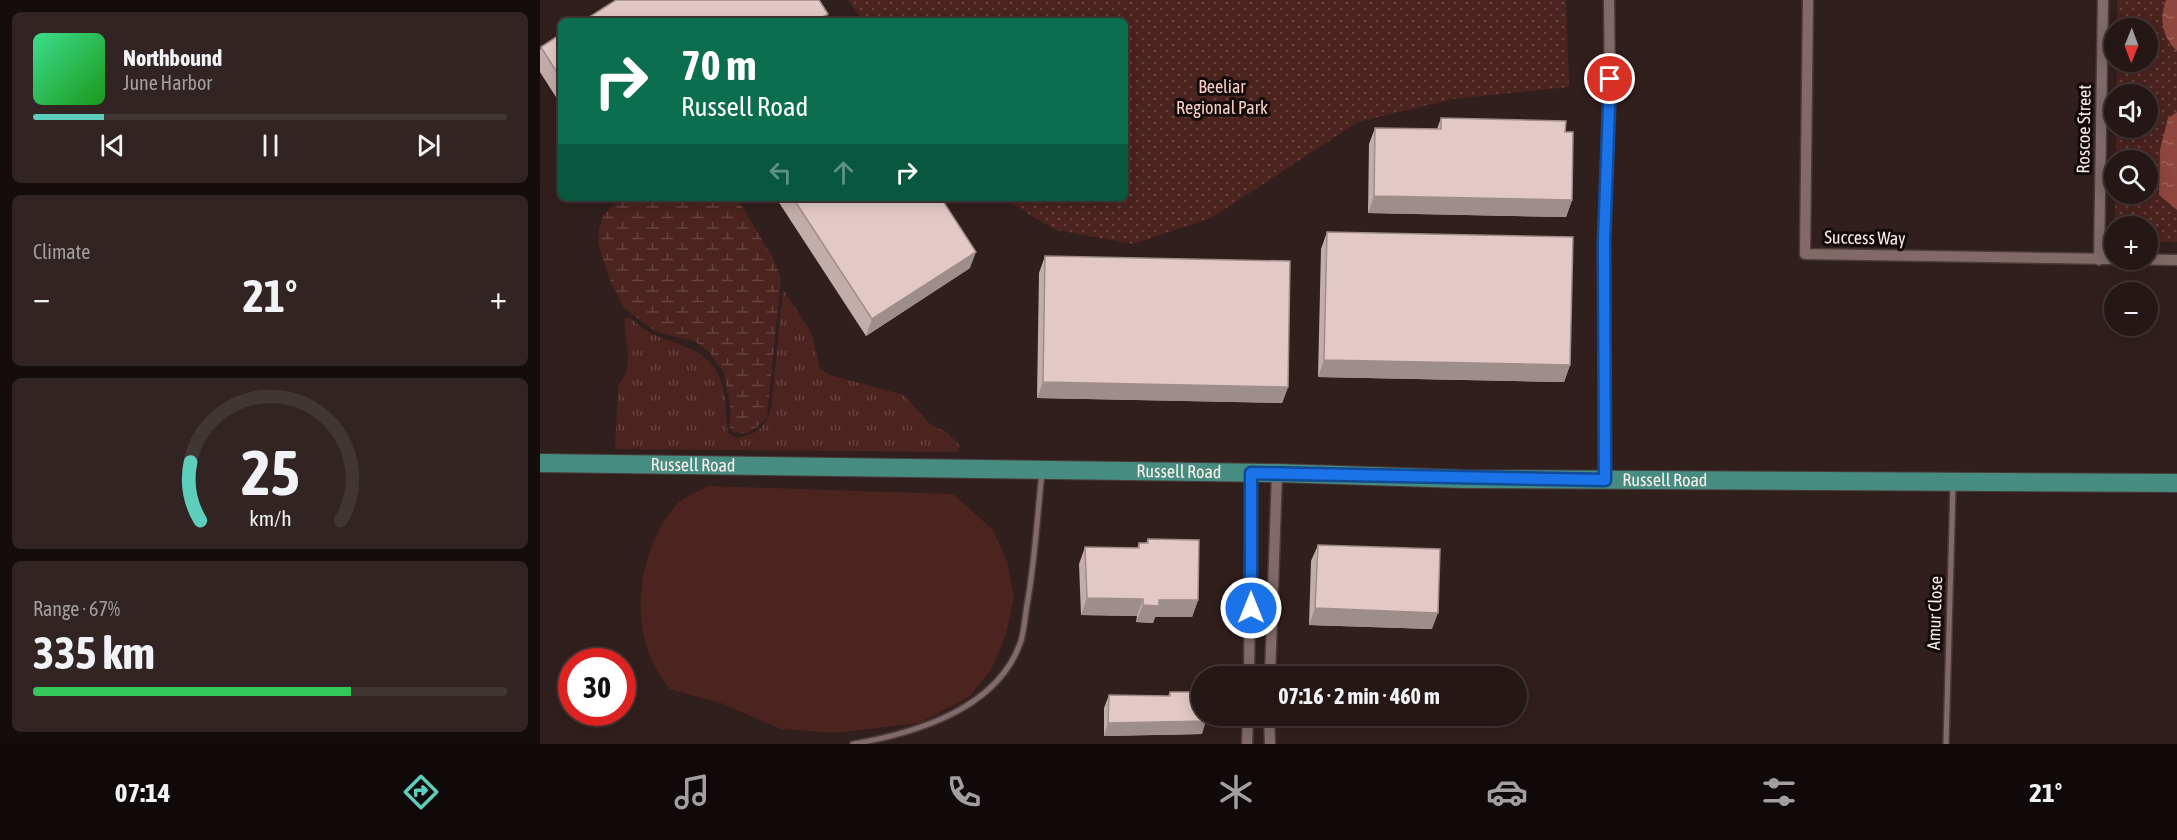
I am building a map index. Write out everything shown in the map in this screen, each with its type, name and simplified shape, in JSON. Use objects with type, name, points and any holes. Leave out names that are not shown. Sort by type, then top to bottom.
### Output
[{"type":"main road","name":"Russell Road","points":[[540,463],[1605,480],[2177,483]]},
{"type":"street","points":[[1605,480],[1604,242],[1610,99],[1609,0]]},
{"type":"street","name":"Success Way","points":[[1808,0],[1805,254],[2177,260]]},
{"type":"street","name":"Roscoe Street","points":[[2098,260],[2103,0]]},
{"type":"street","points":[[1249,666],[1251,473]]},
{"type":"street","points":[[1269,666],[1277,473]]},
{"type":"street","points":[[1247,744],[1248,726]]},
{"type":"street","points":[[1269,726],[1270,744]]},
{"type":"lane","points":[[853,744],[923,727],[967,706],[1008,667],[1021,641],[1032,575],[1042,471]]},
{"type":"lane","name":"Amur Close","points":[[1946,744],[1954,483]]},
{"type":"green space","name":"Beeliar Regional Park","points":[[848,0],[1566,0],[1569,87],[1453,99],[1358,122],[1211,218],[1133,244],[1056,230],[1006,201],[1128,201],[1128,18],[861,18]]},
{"type":"green space","points":[[2117,0],[2177,0],[2177,242],[2158,242],[2158,216],[2115,216],[2115,204],[2158,204],[2158,150],[2116,150],[2116,138],[2158,138],[2158,84],[2116,84],[2117,72],[2158,72],[2158,18],[2117,18]]},
{"type":"green space","points":[[619,201],[739,201],[773,258],[781,278],[767,417],[760,425],[748,432],[733,432],[729,425],[731,411],[724,373],[710,353],[696,342],[657,332],[623,307],[610,280],[598,243],[603,216]]},
{"type":"green space","points":[[783,289],[812,334],[820,369],[830,375],[904,395],[931,425],[947,432],[960,446],[957,452],[615,449],[618,386],[627,371],[628,356],[624,319],[630,318],[650,333],[693,350],[709,361],[722,385],[728,433],[737,438],[759,429],[766,421],[771,408]]},
{"type":"green space","points":[[707,486],[953,494],[993,530],[1007,561],[1014,597],[1006,635],[991,670],[969,697],[919,723],[834,733],[781,729],[721,703],[669,689],[652,661],[645,642],[641,601],[643,580],[647,559],[664,521],[679,502]]},
{"type":"water","points":[[2166,0],[2177,0],[2177,51],[2163,27]]},
{"type":"water","points":[[2177,112],[2177,210],[2159,195],[2160,150],[2168,118]]},
{"type":"building","points":[[616,0],[819,0],[828,14],[821,18],[588,18]]},
{"type":"building","points":[[558,36],[558,74],[541,47]]},
{"type":"building","points":[[1441,118],[1566,121],[1565,132],[1573,132],[1572,200],[1374,196],[1375,128],[1441,129]]},
{"type":"building","points":[[795,201],[943,201],[976,252],[872,319]]},
{"type":"building","points":[[1327,232],[1573,237],[1570,365],[1324,360]]},
{"type":"building","points":[[1045,256],[1290,261],[1288,387],[1043,382]]},
{"type":"building","points":[[1148,539],[1199,540],[1198,600],[1159,600],[1159,606],[1143,605],[1143,599],[1087,598],[1085,547],[1139,548],[1139,543],[1148,543]]},
{"type":"building","points":[[1318,545],[1440,549],[1438,613],[1315,608]]},
{"type":"building","points":[[1170,692],[1191,692],[1191,721],[1108,723],[1109,695],[1170,696]]},
{"type":"route","points":[[1251,608],[1251,473],[1463,479],[1605,480],[1604,242],[1610,79]]}]
